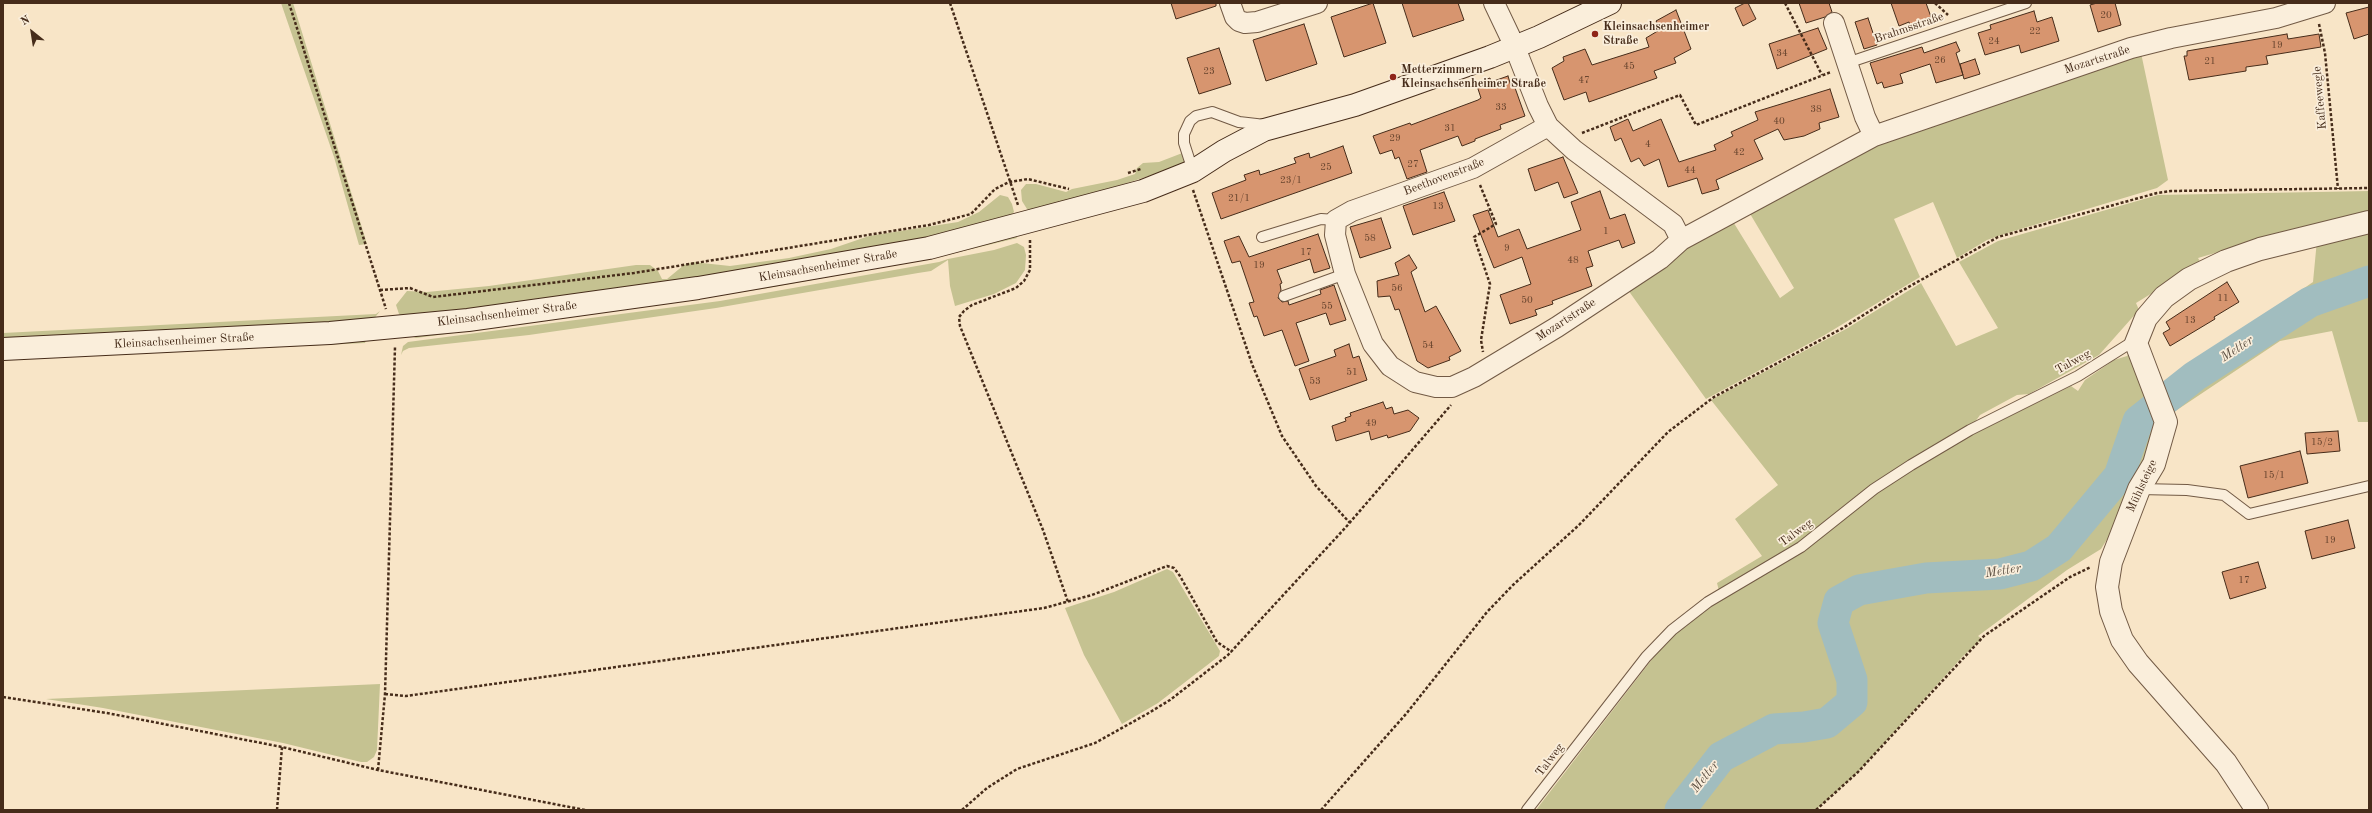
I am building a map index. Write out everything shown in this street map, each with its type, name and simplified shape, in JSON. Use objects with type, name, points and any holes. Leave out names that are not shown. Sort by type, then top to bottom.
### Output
[{"type":"main road","name":"Kleinsachsenheimer Straße","points":[[3,349],[307,334],[468,320],[713,286],[929,248],[1026,224],[1143,190],[1192,179],[1224,151],[1264,130],[1355,106],[1490,57],[1514,45],[1539,37],[1610,3]]},
{"type":"main road","points":[[2138,350],[2146,318],[2164,297],[2189,279],[2226,261],[2260,249],[2369,222]]},
{"type":"main road","name":"Mühlsteige","points":[[2138,350],[2166,422],[2154,464],[2139,489],[2111,562],[2107,587],[2111,611],[2122,640],[2138,664],[2226,763],[2258,810]]},
{"type":"street","points":[[1230,3],[1235,17],[1239,21],[1246,23],[1257,22],[1317,3]]},
{"type":"street","points":[[1494,3],[1514,45],[1538,106],[1548,126],[1673,224],[1681,240]]},
{"type":"street","name":"Mozartstraße","points":[[1336,220],[1335,235],[1345,274],[1372,344],[1390,366],[1415,382],[1436,387],[1452,387],[1490,367],[1557,327],[1660,259],[1681,240],[1874,136],[2131,48],[2171,38],[2276,18],[2321,4]]},
{"type":"street","points":[[1834,24],[1874,136]]},
{"type":"street","name":"Beethovenstraße","points":[[1336,220],[1352,211],[1473,168],[1548,126]]},
{"type":"lane","name":"Brahmsstraße","points":[[1847,63],[2026,3]]},
{"type":"lane","points":[[1192,179],[1184,143],[1184,134],[1190,121],[1196,116],[1212,112],[1239,122],[1277,126]]},
{"type":"lane","points":[[1262,237],[1321,219],[1336,220]]},
{"type":"lane","points":[[1284,296],[1345,274]]},
{"type":"lane","name":"Talweg","points":[[1527,810],[1646,656],[1672,630],[1696,612],[1801,547],[1874,489],[1911,465],[1970,430],[2078,376],[2129,344],[2138,350]]},
{"type":"lane","points":[[2139,489],[2187,490],[2224,495],[2250,514],[2369,486]]},
{"type":"path","points":[[289,3],[368,257],[380,290],[394,342],[395,376],[385,694],[378,770]]},
{"type":"path","points":[[950,3],[1009,182],[1026,224],[1032,250],[1030,270],[1024,281],[1016,288],[968,308],[960,317],[960,326],[1043,530],[1068,602]]},
{"type":"path","points":[[1785,3],[1822,76]]},
{"type":"path","name":"Kaffeewegle","points":[[2321,4],[2338,189]]},
{"type":"path","points":[[1564,140],[1680,95],[1696,125],[1822,76],[1847,63]]},
{"type":"path","points":[[1126,174],[1149,167]]},
{"type":"path","points":[[1473,168],[1496,224],[1474,237],[1490,284],[1481,340],[1481,348],[1490,367]]},
{"type":"path","points":[[380,290],[410,288],[433,297],[634,273],[929,225],[971,214],[995,189],[1009,182],[1028,179],[1068,190],[1075,188]]},
{"type":"path","points":[[1192,179],[1252,364],[1282,436],[1316,486],[1350,523]]},
{"type":"path","points":[[1321,810],[1406,714],[1487,612],[1513,584],[1579,525],[1668,432],[1714,397],[1843,328],[1903,290],[1998,237],[2164,192],[2369,188]]},
{"type":"path","points":[[962,810],[987,788],[1017,769],[1095,743],[1148,714],[1170,700],[1232,652],[1350,523],[1455,399]]},
{"type":"path","points":[[1816,810],[1858,772],[1984,636],[2070,577],[2092,567],[2111,562]]},
{"type":"path","points":[[385,694],[406,696],[1017,612],[1068,602],[1092,595],[1167,566],[1174,568],[1217,642],[1232,652]]},
{"type":"path","points":[[3,697],[107,712],[282,747],[378,770],[585,810]]},
{"type":"path","points":[[277,810],[282,747]]},
{"type":"shaded area","points":[[281,3],[293,3],[367,244],[359,245],[334,157]]},
{"type":"shaded area","points":[[2141,53],[2168,180],[2157,188],[1987,240],[1957,258],[1933,202],[1894,219],[1920,277],[1823,336],[1706,399],[1628,290],[1687,242],[1732,220],[1780,298],[1794,288],[1749,212],[1862,151]]},
{"type":"shaded area","points":[[1185,152],[1189,163],[1124,184],[1031,210],[1027,209],[1022,201],[1021,190],[1026,184],[1036,184],[1066,192],[1072,189],[1117,180],[1135,174],[1137,168],[1143,163],[1159,162]]},
{"type":"shaded area","points":[[2369,191],[2369,213],[2307,226],[2198,258],[2201,263],[2136,303],[2139,310],[2099,355],[2029,394],[2017,395],[1980,415],[1972,426],[1800,545],[1719,591],[1717,583],[1762,556],[1735,519],[1778,485],[1711,400],[1846,329],[1921,283],[1956,346],[1998,328],[1959,262],[1998,241],[2158,195]]},
{"type":"shaded area","points":[[1000,195],[1008,197],[1012,204],[1014,212],[1009,217],[907,242],[663,283],[405,318],[399,314],[396,305],[407,291],[427,292],[489,286],[636,265],[650,265],[658,271],[662,279],[667,279],[684,265],[693,262],[730,266],[789,258],[831,249],[869,236],[958,222],[979,212]]},
{"type":"shaded area","points":[[2369,227],[2369,422],[2358,422],[2332,331],[2280,341],[2174,412],[2160,388],[2313,282],[2317,240]]},
{"type":"shaded area","points":[[1016,235],[1017,238],[930,259],[762,289],[573,317],[416,338],[411,336]]},
{"type":"shaded area","points":[[1017,243],[1024,247],[1026,255],[1025,270],[1016,283],[994,294],[955,306],[950,286],[948,260],[931,271],[716,308],[529,335],[409,348],[403,351],[401,355],[403,346],[408,342],[720,301],[939,262],[948,259],[994,250]]},
{"type":"shaded area","points":[[380,311],[373,320],[3,339],[3,333],[376,314]]},
{"type":"shaded area","points":[[366,340],[365,343],[3,360],[3,357]]},
{"type":"shaded area","points":[[2136,343],[2166,422],[2154,464],[2101,549],[2067,570],[1978,636],[1982,639],[1963,656],[1858,772],[1816,810],[1536,810],[1663,645],[1682,627],[1911,465],[2071,386],[2078,391],[2085,380],[2114,360],[2127,356]]},
{"type":"shaded area","points":[[1167,569],[1173,572],[1220,651],[1219,656],[1158,703],[1122,724],[1084,655],[1065,608],[1114,592]]},
{"type":"shaded area","points":[[380,684],[377,750],[374,757],[367,762],[361,762],[283,743],[103,708],[46,699]]},
{"type":"building","points":[[1171,3],[1216,3],[1216,6],[1176,19]]},
{"type":"building","points":[[1373,3],[1386,43],[1344,57],[1331,17]]},
{"type":"building","points":[[1402,3],[1458,3],[1464,20],[1413,37]]},
{"type":"building","points":[[1748,3],[1756,19],[1743,26],[1735,8]]},
{"type":"building","points":[[1799,3],[1829,3],[1832,12],[1825,17],[1806,23]]},
{"type":"building","points":[[1891,3],[1926,3],[1931,17],[1910,26],[1909,22],[1899,26]]},
{"type":"building","points":[[2097,3],[2115,3],[2121,25],[2098,32],[2090,5]]},
{"type":"building","points":[[2369,7],[2369,34],[2354,39],[2346,13]]},
{"type":"building","points":[[1676,10],[1691,49],[1674,58],[1676,63],[1654,71],[1657,78],[1589,102],[1586,92],[1564,100],[1552,68],[1564,61],[1563,57],[1585,49],[1592,65],[1649,47],[1646,38],[1661,29],[1656,21]]},
{"type":"building","points":[[2034,11],[2037,22],[2052,17],[2059,41],[2021,53],[2019,45],[1985,55],[1978,33],[1991,29],[1990,25]]},
{"type":"building","points":[[1868,18],[1877,45],[1864,49],[1855,22]]},
{"type":"building","points":[[1304,24],[1317,64],[1266,81],[1253,40]]},
{"type":"building","points":[[1818,28],[1827,49],[1777,69],[1769,44]]},
{"type":"building","points":[[2287,34],[2288,39],[2319,34],[2321,47],[2266,56],[2268,64],[2246,67],[2246,71],[2189,80],[2184,56],[2187,56],[2187,51]]},
{"type":"building","points":[[1956,42],[1960,51],[1956,53],[1963,75],[1936,83],[1930,64],[1900,74],[1903,83],[1884,88],[1882,82],[1877,84],[1870,63],[1922,47],[1924,53]]},
{"type":"building","points":[[1219,48],[1231,84],[1199,94],[1187,58]]},
{"type":"building","points":[[1975,59],[1980,74],[1964,79],[1960,64]]},
{"type":"building","points":[[1508,76],[1511,86],[1514,85],[1525,116],[1500,125],[1501,129],[1475,139],[1475,141],[1462,146],[1458,136],[1420,150],[1427,172],[1407,179],[1399,157],[1395,159],[1392,150],[1380,154],[1373,136],[1410,123],[1411,125],[1478,100],[1481,98],[1476,83],[1490,78],[1491,82]]},
{"type":"building","points":[[1830,89],[1839,117],[1819,123],[1820,129],[1804,136],[1784,140],[1778,129],[1754,140],[1763,159],[1716,180],[1719,189],[1702,194],[1697,178],[1668,187],[1659,159],[1644,166],[1639,158],[1631,162],[1621,138],[1615,141],[1610,127],[1628,119],[1633,131],[1661,119],[1679,162],[1716,150],[1714,145],[1733,136],[1731,132],[1758,120],[1755,112]]},
{"type":"building","points":[[1343,146],[1352,173],[1221,219],[1212,193],[1246,180],[1244,175],[1259,170],[1260,175],[1296,163],[1294,158],[1309,153],[1310,158]]},
{"type":"building","points":[[1563,157],[1578,193],[1564,198],[1558,182],[1535,191],[1528,169]]},
{"type":"building","points":[[1600,191],[1610,219],[1625,214],[1635,243],[1622,248],[1619,240],[1588,251],[1593,266],[1586,268],[1592,286],[1552,301],[1553,304],[1535,310],[1537,315],[1510,324],[1500,295],[1531,284],[1522,257],[1494,268],[1473,215],[1488,210],[1498,237],[1519,229],[1527,249],[1581,230],[1571,202]]},
{"type":"building","points":[[1444,192],[1455,221],[1413,235],[1403,206]]},
{"type":"building","points":[[1381,218],[1391,248],[1360,258],[1350,227]]},
{"type":"building","points":[[1318,234],[1330,268],[1314,273],[1310,259],[1277,270],[1282,283],[1280,284],[1281,290],[1278,298],[1282,302],[1288,301],[1289,305],[1321,294],[1320,290],[1334,285],[1346,320],[1330,325],[1326,313],[1296,323],[1309,361],[1295,366],[1282,330],[1264,336],[1257,316],[1254,317],[1249,303],[1254,302],[1240,261],[1232,263],[1224,241],[1239,236],[1249,257]]},
{"type":"building","points":[[1409,255],[1417,268],[1411,272],[1425,312],[1436,306],[1461,351],[1449,357],[1450,360],[1428,368],[1417,361],[1399,309],[1395,310],[1390,296],[1378,297],[1377,281],[1399,275],[1395,263]]},
{"type":"building","points":[[2227,282],[2239,302],[2214,317],[2215,319],[2170,346],[2163,333],[2170,329],[2166,322]]},
{"type":"building","points":[[1349,344],[1353,358],[1359,356],[1367,380],[1310,400],[1299,369],[1336,356],[1334,350]]},
{"type":"building","points":[[1383,402],[1386,409],[1392,407],[1394,414],[1408,410],[1419,418],[1410,431],[1388,438],[1387,435],[1371,440],[1369,431],[1336,441],[1332,426],[1346,421],[1345,418],[1351,416],[1350,413]]},
{"type":"building","points":[[2338,431],[2340,451],[2307,454],[2305,433]]},
{"type":"building","points":[[2300,451],[2308,483],[2248,498],[2240,466]]},
{"type":"building","points":[[2348,520],[2355,548],[2312,559],[2305,531]]},
{"type":"building","points":[[2258,562],[2266,588],[2230,599],[2222,572]]},
{"type":"waterway","name":"Metter","points":[[1680,810],[1721,757],[1774,729],[1804,727],[1827,723],[1852,702],[1852,680],[1833,623],[1839,601],[1859,590],[1926,578],[2000,574],[2031,566],[2059,548],[2119,476],[2138,421],[2195,376],[2310,302],[2369,281]]},
{"type":"place","name":"Kleinsachsenheimer Straße","points":[[1595,34]]},
{"type":"place","name":"Metterzimmern Kleinsachsenheimer Straße","points":[[1393,77]]}]
